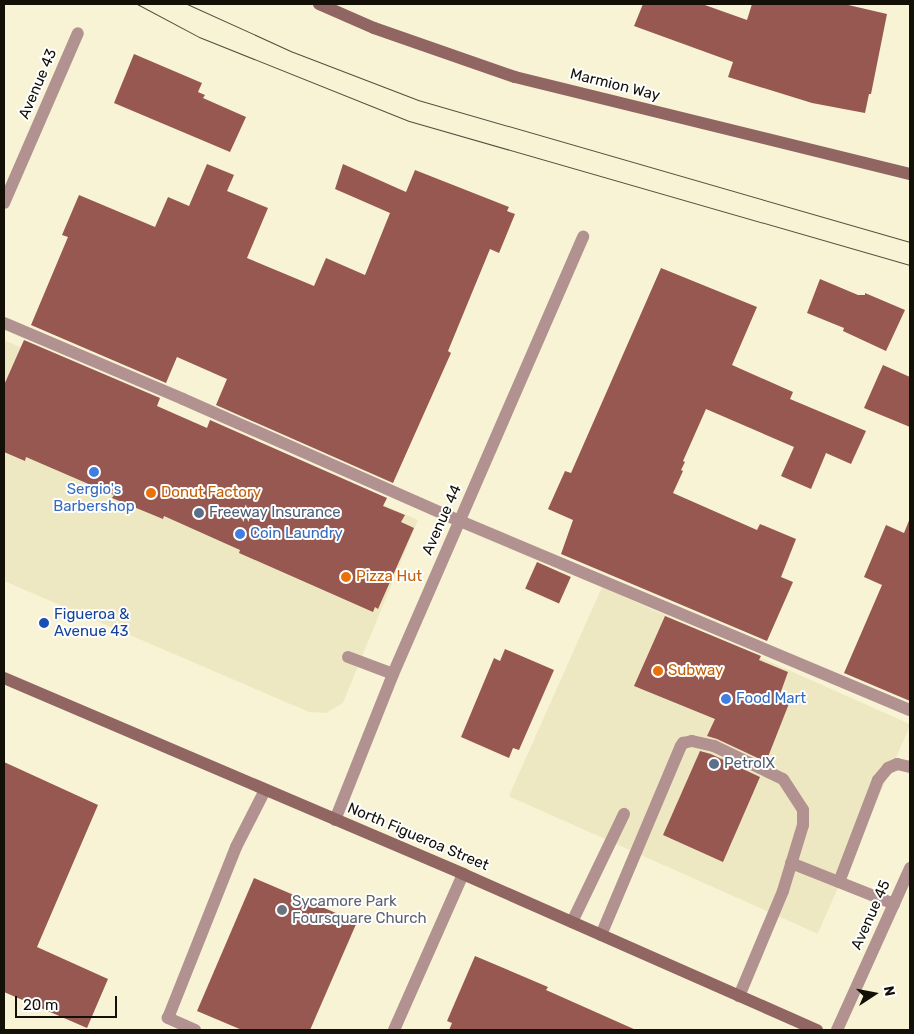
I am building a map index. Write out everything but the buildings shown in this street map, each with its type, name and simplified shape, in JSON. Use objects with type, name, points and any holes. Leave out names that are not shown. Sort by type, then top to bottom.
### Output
[{"type":"main road","name":"Marmion Way","points":[[319,4],[333,7],[374,28],[515,77],[910,174]]},
{"type":"main road","name":"North Figueroa Street","points":[[4,678],[463,874],[817,1030]]},
{"type":"street","name":"Avenue 43","points":[[4,204],[78,32]]},
{"type":"street","name":"Avenue 44","points":[[335,820],[393,674],[583,236]]},
{"type":"street","points":[[4,323],[184,399],[460,521],[910,710]]},
{"type":"street","points":[[348,657],[393,674]]},
{"type":"street","points":[[601,935],[683,742],[692,741],[714,746],[783,779],[803,810],[803,825],[783,891],[739,996]]},
{"type":"street","points":[[839,882],[878,780],[888,768],[897,764],[910,767]]},
{"type":"street","points":[[195,1030],[168,1018],[236,847],[265,790]]},
{"type":"street","points":[[572,922],[624,814]]},
{"type":"street","points":[[791,863],[894,904]]},
{"type":"street","name":"Avenue 45","points":[[837,1030],[910,868]]},
{"type":"street","points":[[394,1030],[463,874]]},
{"type":"shaded area","points":[[4,340],[418,520],[343,703],[326,713],[309,712],[4,581]]},
{"type":"shaded area","name":"PetrolX","points":[[602,587],[910,724],[818,934],[509,796]]},
{"type":"tram line","points":[[137,4],[199,37],[409,121],[910,265]]},
{"type":"tram line","points":[[187,4],[293,52],[418,100],[910,242]]},
{"type":"place","name":"Sergio's Barbershop","points":[[94,472]]},
{"type":"place","name":"Donut Factory","points":[[151,493]]},
{"type":"place","name":"Freeway Insurance","points":[[199,513]]},
{"type":"place","name":"Coin Laundry","points":[[240,534]]},
{"type":"place","name":"Pizza Hut","points":[[346,577]]},
{"type":"place","name":"Figueroa & Avenue 43","points":[[44,623]]},
{"type":"place","name":"Subway","points":[[658,671]]},
{"type":"place","name":"Food Mart","points":[[726,699]]},
{"type":"place","name":"PetrolX","points":[[714,764]]},
{"type":"place","name":"Sycamore Park Foursquare Church","points":[[282,910]]}]
